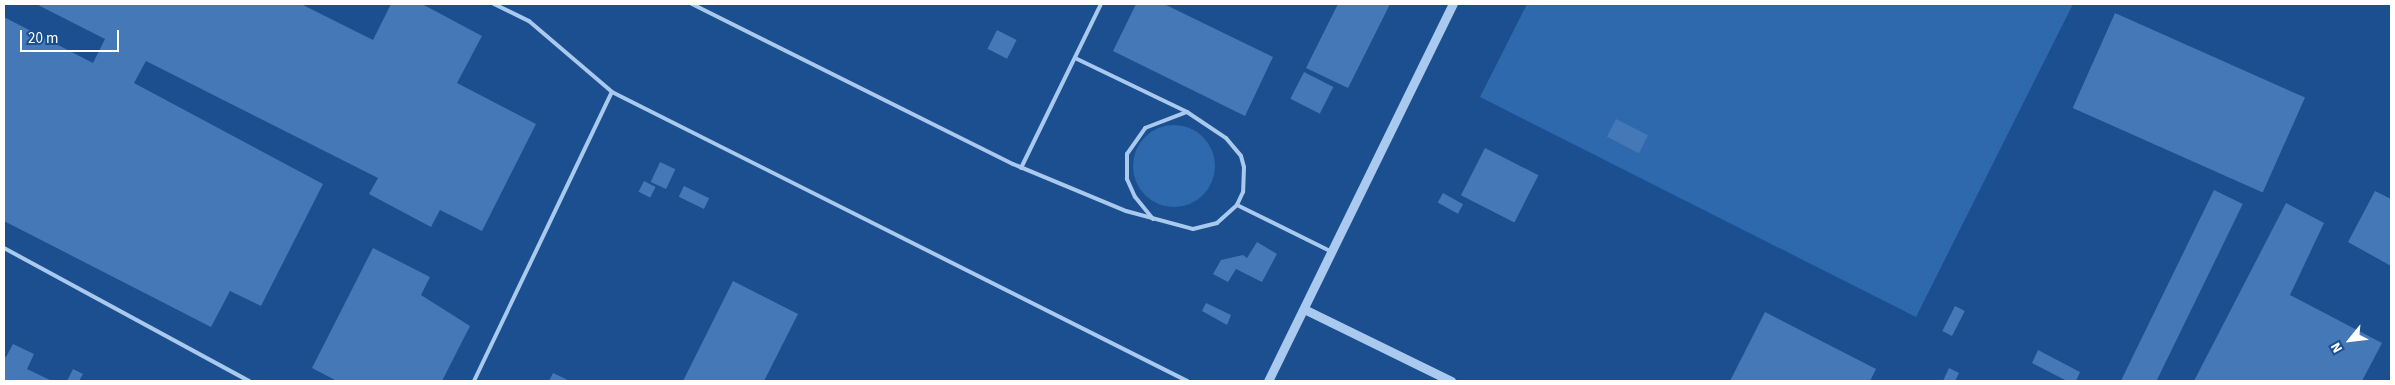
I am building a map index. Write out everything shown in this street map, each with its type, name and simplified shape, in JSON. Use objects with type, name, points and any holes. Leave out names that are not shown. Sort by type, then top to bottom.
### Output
[{"type":"street","points":[[1268,381],[1453,4]]},
{"type":"street","points":[[1304,309],[1452,381]]},
{"type":"lane","points":[[494,4],[529,21],[612,92],[1186,381]]},
{"type":"lane","points":[[692,4],[1021,168],[1155,221],[1188,228],[1206,227],[1228,216],[1237,205],[1245,178],[1241,156],[1226,138],[1187,112],[1074,58]]},
{"type":"lane","points":[[1021,168],[1101,4]]},
{"type":"lane","points":[[474,381],[612,92]]},
{"type":"lane","points":[[1155,221],[1130,188],[1125,171],[1127,154],[1146,128],[1187,112]]},
{"type":"lane","points":[[1237,205],[1332,252]]},
{"type":"lane","points":[[4,248],[249,381]]},
{"type":"shaded area","points":[[1527,4],[2073,4],[1916,317],[1480,97]]},
{"type":"shaded area","points":[[1174,125],[1190,129],[1203,137],[1211,150],[1215,166],[1211,182],[1203,195],[1190,203],[1174,207],[1158,203],[1145,195],[1137,182],[1133,166],[1137,150],[1145,137],[1158,129]]},
{"type":"building","points":[[36,4],[301,4],[373,40],[391,4],[422,4],[482,36],[457,83],[536,124],[482,231],[440,210],[431,227],[369,194],[378,178],[146,61],[134,83],[323,184],[261,306],[230,291],[211,327],[4,221],[4,17],[93,63],[105,39]]},
{"type":"building","points":[[1136,4],[1164,4],[1273,57],[1245,116],[1113,51]]},
{"type":"building","points":[[1338,4],[1390,4],[1348,88],[1306,68]]},
{"type":"building","points":[[2115,13],[2305,98],[2263,193],[2073,108]]},
{"type":"building","points":[[997,30],[1017,40],[1007,59],[987,49]]},
{"type":"building","points":[[1304,72],[1333,87],[1320,114],[1290,99]]},
{"type":"building","points":[[1616,119],[1648,135],[1639,153],[1607,137]]},
{"type":"building","points":[[1485,148],[1538,175],[1514,222],[1461,195]]},
{"type":"building","points":[[660,162],[675,169],[666,189],[651,182]]},
{"type":"building","points":[[644,181],[656,187],[650,198],[639,192]]},
{"type":"building","points":[[684,186],[709,198],[704,209],[679,197]]},
{"type":"building","points":[[2214,190],[2243,204],[2156,381],[2121,381]]},
{"type":"building","points":[[2375,191],[2391,199],[2391,266],[2348,242]]},
{"type":"building","points":[[1443,193],[1463,204],[1458,214],[1438,203]]},
{"type":"building","points":[[2286,203],[2324,223],[2290,295],[2382,343],[2362,381],[2194,381]]},
{"type":"building","points":[[1257,242],[1277,254],[1262,282],[1236,269],[1228,282],[1213,274],[1221,260],[1243,255],[1247,258]]},
{"type":"building","points":[[373,248],[430,277],[421,295],[470,326],[442,381],[337,381],[312,368]]},
{"type":"building","points":[[733,281],[798,314],[764,381],[683,381]]},
{"type":"building","points":[[1206,303],[1231,315],[1227,325],[1202,311]]},
{"type":"building","points":[[1955,306],[1965,311],[1952,336],[1942,331]]},
{"type":"building","points":[[1765,312],[1876,369],[1870,381],[1730,381]]},
{"type":"building","points":[[13,344],[34,354],[27,369],[52,381],[4,381],[4,356],[6,357]]},
{"type":"building","points":[[2038,350],[2080,372],[2076,381],[2067,381],[2032,363]]},
{"type":"building","points":[[1949,368],[1959,373],[1955,381],[1943,381]]},
{"type":"building","points":[[73,369],[83,374],[79,381],[67,381]]},
{"type":"building","points":[[553,373],[570,381],[549,381]]}]
